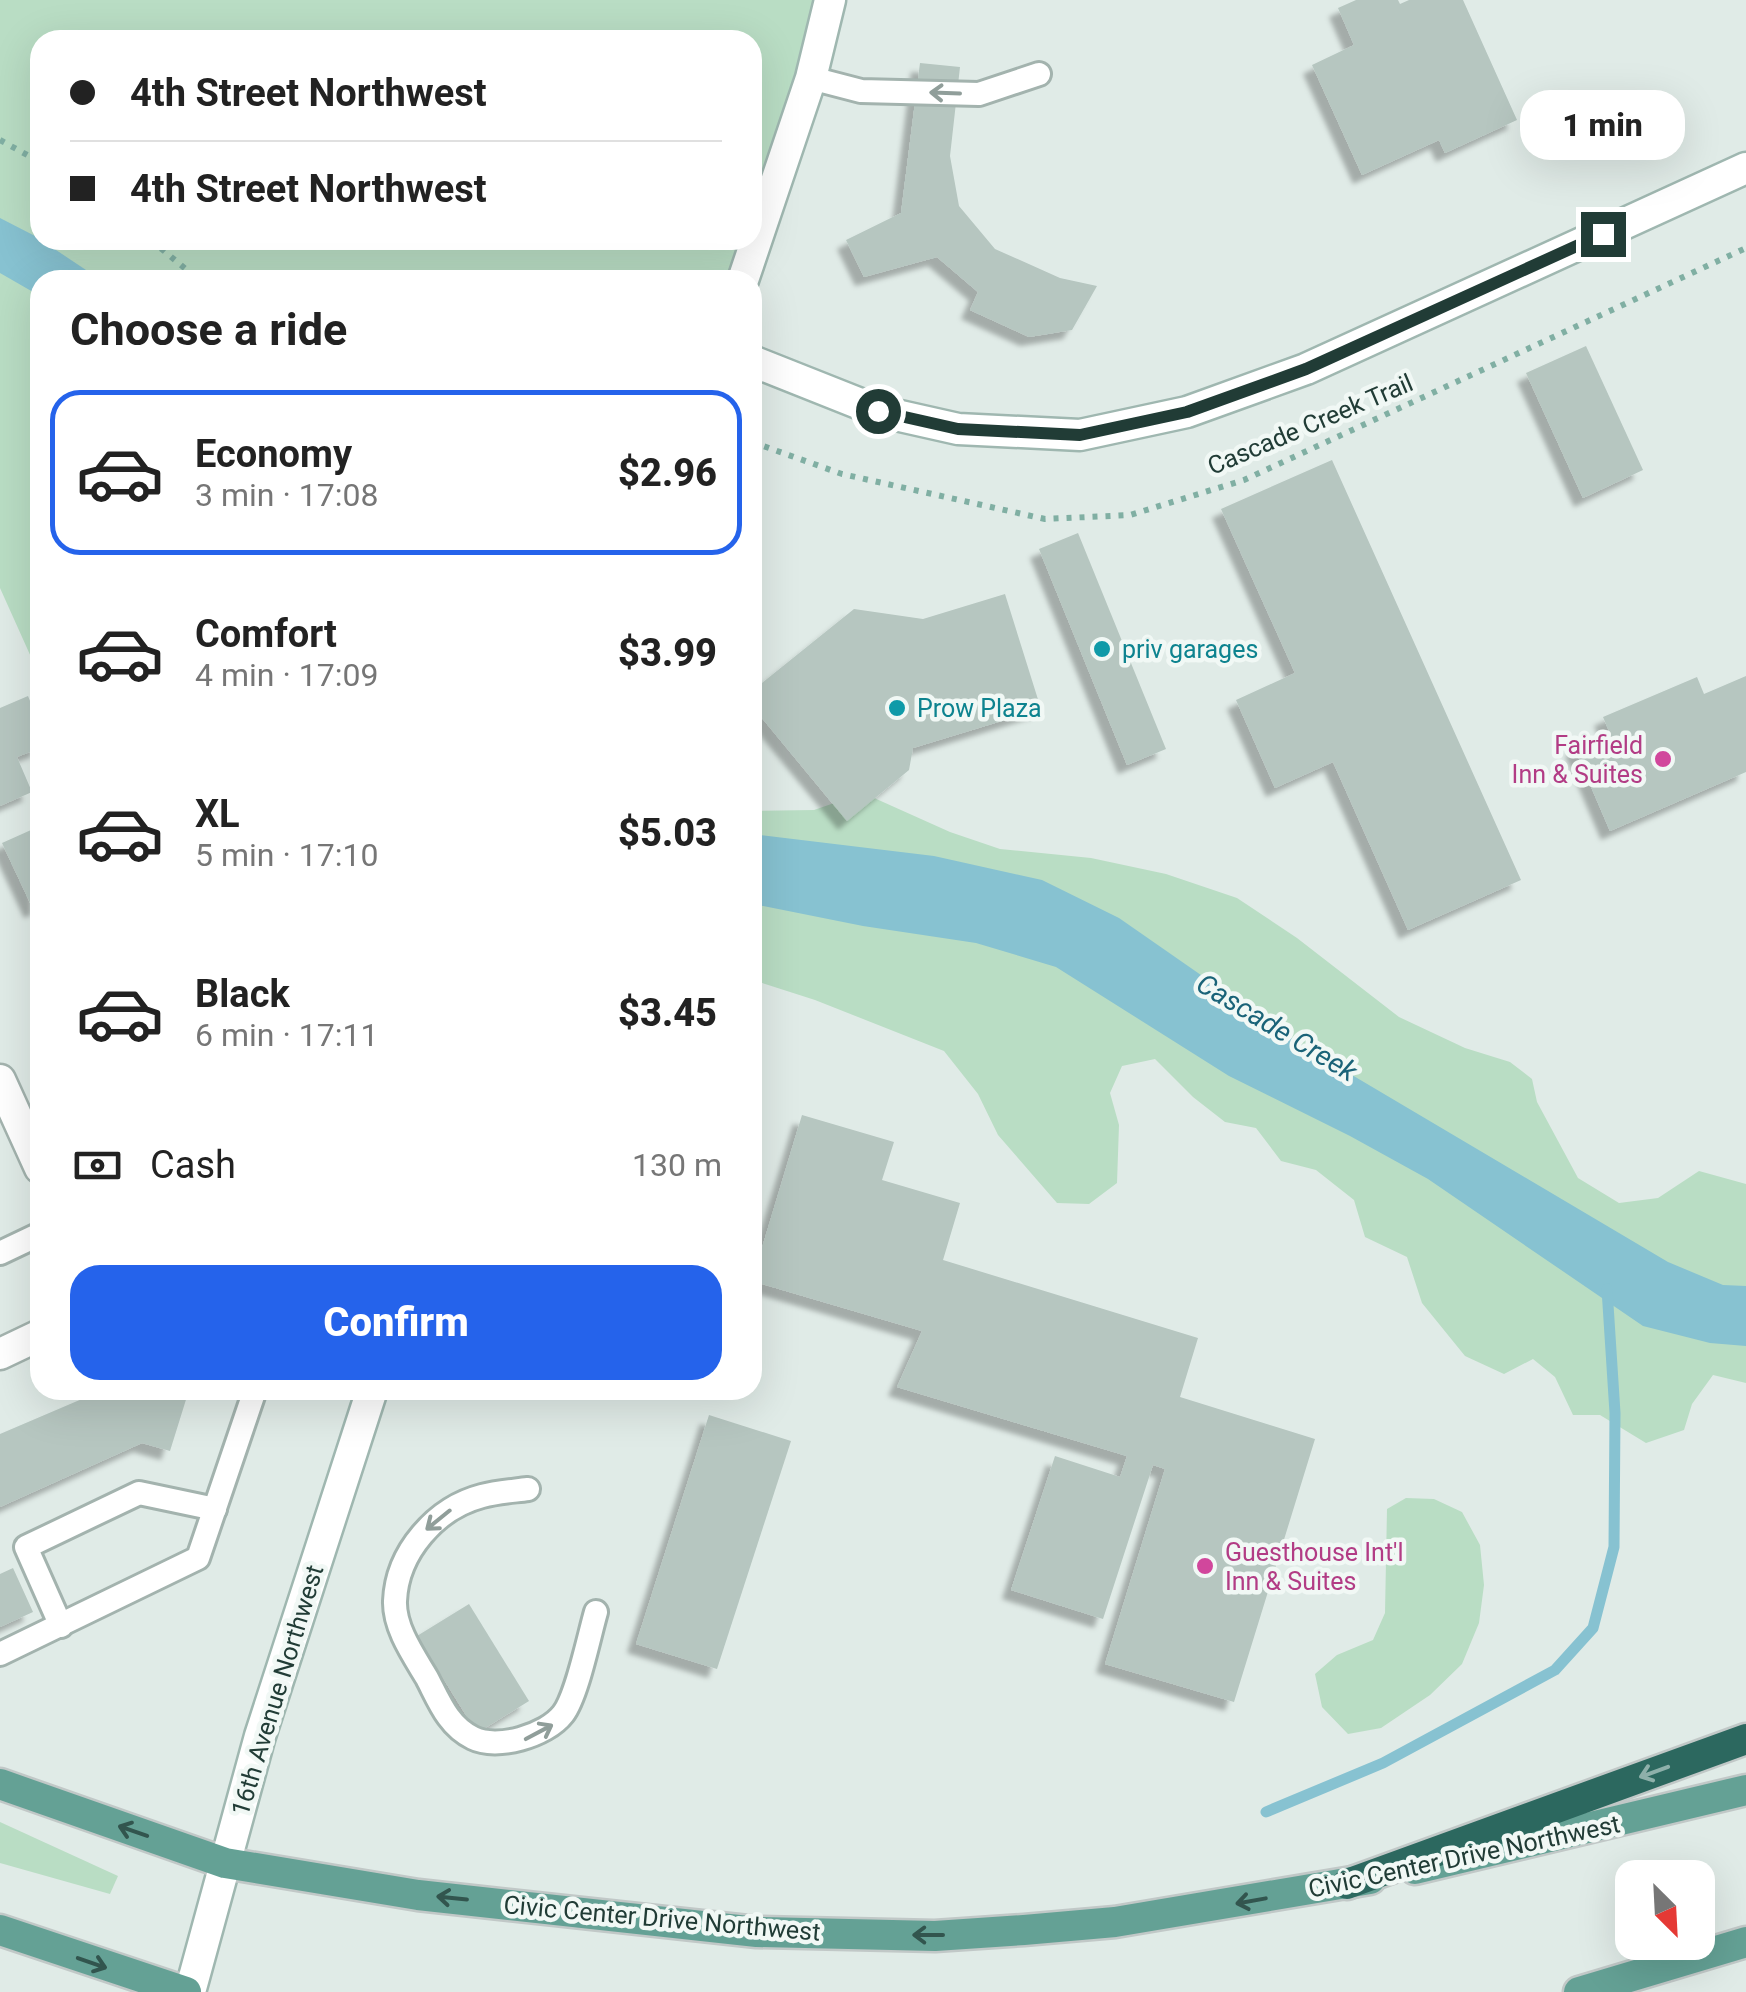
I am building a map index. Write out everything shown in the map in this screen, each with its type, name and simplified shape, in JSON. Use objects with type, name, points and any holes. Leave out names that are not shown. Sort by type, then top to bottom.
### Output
[{"type":"highway","points":[[1347,1884],[1746,1739]]},
{"type":"main road","name":"Civic Center Drive Northwest","points":[[0,1784],[226,1863],[418,1895],[757,1932],[935,1936],[1134,1919],[1347,1884],[1537,1843],[1746,1790]]},
{"type":"main road","points":[[0,1930],[188,1992]]},
{"type":"main road","points":[[1579,1992],[1746,1942]]},
{"type":"street","points":[[762,224],[811,78],[830,0]]},
{"type":"street","points":[[762,364],[878,411],[942,425],[1080,435],[1187,412],[1306,369],[1746,168]]},
{"type":"street","points":[[0,1080],[30,1146]]},
{"type":"street","points":[[0,1354],[30,1340]]},
{"type":"street","name":"16th Avenue Northwest","points":[[188,1992],[260,1736],[369,1400]]},
{"type":"lane","points":[[811,78],[861,91],[980,94],[1039,74]]},
{"type":"lane","points":[[0,1253],[30,1239]]},
{"type":"lane","points":[[0,1654],[198,1558],[252,1400]]},
{"type":"lane","points":[[528,1489],[480,1496],[448,1511],[420,1536],[402,1567],[395,1603],[404,1638],[452,1724],[476,1740],[524,1740],[550,1728],[566,1710],[596,1612]]},
{"type":"lane","points":[[61,1626],[26,1547],[140,1493],[214,1508]]},
{"type":"path","points":[[0,140],[30,156]]},
{"type":"path","name":"Cascade Creek Trail","points":[[762,446],[842,474],[1045,519],[1130,515],[1244,480],[1746,248]]},
{"type":"path","points":[[163,250],[188,270]]},
{"type":"green space","points":[[0,0],[830,0],[762,219],[762,30],[30,30],[30,250],[752,250],[746,270],[30,270],[30,655],[0,588]]},
{"type":"green space","points":[[863,793],[950,832],[1000,849],[1091,858],[1166,874],[1237,898],[1297,938],[1399,1017],[1465,1048],[1510,1062],[1532,1079],[1537,1102],[1578,1178],[1619,1203],[1658,1198],[1699,1171],[1746,1184],[1746,1383],[1713,1375],[1692,1404],[1684,1430],[1646,1443],[1600,1415],[1573,1415],[1555,1377],[1533,1359],[1504,1374],[1465,1356],[1422,1303],[1407,1257],[1365,1237],[1354,1200],[1316,1170],[1281,1161],[1256,1128],[1225,1122],[1155,1059],[1122,1066],[1110,1093],[1119,1125],[1117,1183],[1089,1204],[1057,1203],[998,1135],[978,1094],[944,1051],[762,983],[762,811],[814,810]]},
{"type":"green space","points":[[1406,1498],[1434,1499],[1462,1512],[1480,1545],[1484,1585],[1479,1623],[1462,1664],[1430,1695],[1381,1728],[1348,1734],[1322,1707],[1315,1674],[1337,1655],[1373,1640],[1385,1613],[1387,1509]]},
{"type":"green space","points":[[0,1822],[118,1876],[110,1894],[0,1863]]},
{"type":"water","points":[[0,218],[30,233],[30,250],[56,250],[86,270],[30,270],[30,290],[0,273]]},
{"type":"water","points":[[762,835],[934,856],[1042,880],[1119,918],[1303,1046],[1668,1262],[1723,1285],[1746,1286],[1746,1346],[1710,1343],[1643,1326],[1428,1179],[1229,1076],[1056,967],[976,943],[762,906]]},
{"type":"building","points":[[1356,0],[1398,0],[1400,4],[1409,0],[1463,0],[1517,120],[1445,153],[1439,140],[1362,175],[1312,65],[1354,45],[1338,8]]},
{"type":"building","points":[[920,63],[960,67],[950,156],[959,206],[995,249],[1060,278],[1097,286],[1072,330],[1029,337],[970,310],[978,292],[937,257],[864,277],[846,240],[901,213]]},
{"type":"building","points":[[1586,346],[1643,470],[1583,498],[1526,373]]},
{"type":"building","points":[[1332,460],[1521,880],[1408,930],[1333,762],[1275,788],[1236,700],[1295,673],[1221,509]]},
{"type":"building","name":"priv garages","points":[[1078,533],[1166,749],[1127,765],[1039,549]]},
{"type":"building","name":"Prow Plaza","points":[[1005,594],[1041,709],[913,748],[909,770],[847,821],[762,718],[762,683],[854,609],[923,619]]},
{"type":"building","name":"Fairfield Inn & Suites","points":[[1746,676],[1746,772],[1610,831],[1574,747],[1609,731],[1603,717],[1697,677],[1704,694]]},
{"type":"building","points":[[28,696],[30,701],[30,752],[17,757],[30,793],[0,806],[0,708]]},
{"type":"building","points":[[30,830],[30,903],[2,843]]},
{"type":"building","name":"Guesthouse Int'l Inn & Suites","points":[[802,1115],[894,1142],[882,1180],[960,1203],[943,1260],[1198,1338],[1180,1397],[1315,1439],[1234,1702],[1105,1664],[1165,1469],[1153,1465],[1103,1619],[1011,1590],[1055,1456],[1120,1477],[1127,1456],[897,1387],[922,1331],[762,1284],[762,1248]]},
{"type":"building","points":[[80,1400],[186,1400],[170,1451],[142,1443],[0,1507],[0,1434]]},
{"type":"building","points":[[709,1415],[791,1441],[717,1669],[636,1644]]},
{"type":"building","points":[[13,1568],[33,1612],[0,1627],[0,1574]]},
{"type":"building","points":[[469,1604],[529,1701],[477,1733],[417,1636]]},
{"type":"waterway","points":[[1266,1812],[1383,1763],[1555,1670],[1593,1628],[1614,1547],[1615,1413],[1607,1289]]},
{"type":"place","name":"priv garages","points":[[1102,649]]},
{"type":"place","name":"Prow Plaza","points":[[897,708]]},
{"type":"place","name":"Fairfield Inn & Suites","points":[[1663,759]]},
{"type":"place","name":"Guesthouse Int'l Inn & Suites","points":[[1205,1566]]},
{"type":"route","points":[[878,411],[958,429],[1080,435],[1187,412],[1306,369],[1603,234]]},
{"type":"water label","name":"Cascade Creek","points":[[1277,1027]]}]
